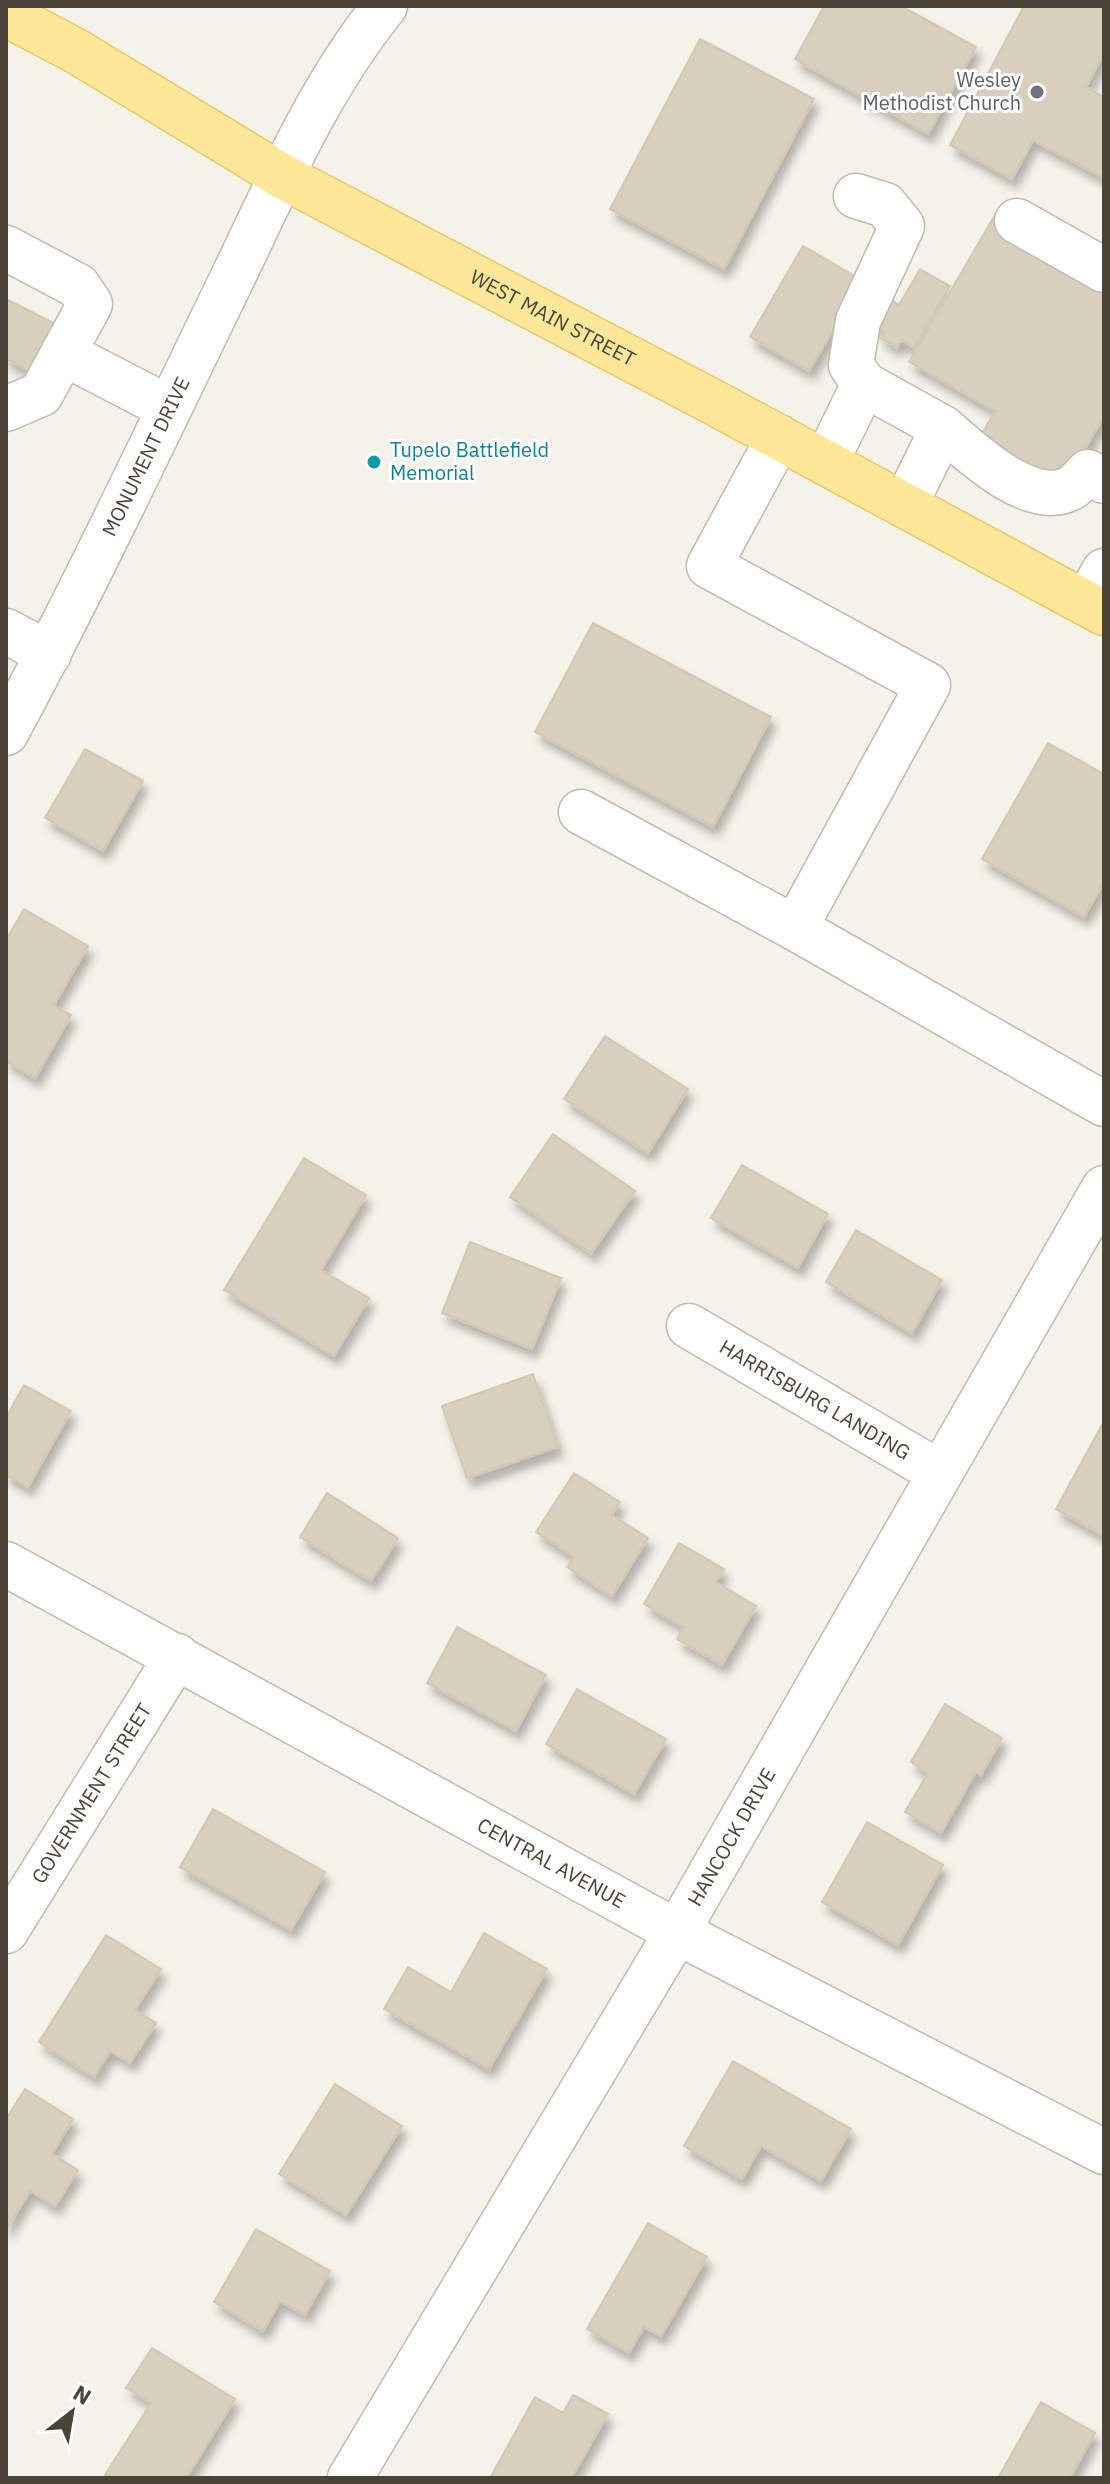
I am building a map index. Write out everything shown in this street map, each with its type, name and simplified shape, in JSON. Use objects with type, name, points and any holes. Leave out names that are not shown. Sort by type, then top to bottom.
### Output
[{"type":"main road","name":"WEST MAIN STREET","points":[[6,14],[76,51],[282,176],[905,505],[1098,596]]},
{"type":"street","name":"MONUMENT DRIVE","points":[[6,733],[49,654],[282,176],[354,43],[385,6]]},
{"type":"street","points":[[856,196],[885,205],[902,226],[858,321],[851,365],[864,384],[943,428],[1011,480],[1037,491],[1070,489],[1088,472],[1104,481]]},
{"type":"street","points":[[1017,221],[1104,270]]},
{"type":"street","points":[[6,248],[78,286],[90,304],[41,394],[6,409]]},
{"type":"street","points":[[63,353],[169,408]]},
{"type":"street","points":[[826,462],[864,384]]},
{"type":"street","points":[[905,505],[943,428]]},
{"type":"street","points":[[779,437],[709,566],[928,685],[795,928]]},
{"type":"street","points":[[6,631],[49,654]]},
{"type":"street","points":[[581,812],[795,928],[1104,1104]]},
{"type":"street","name":"HANCOCK DRIVE","points":[[350,2478],[677,1932],[1104,1188]]},
{"type":"street","name":"HARRISBURG LANDING","points":[[689,1326],[940,1473]]},
{"type":"street","name":"CENTRAL AVENUE","points":[[6,1564],[677,1932],[1104,2152]]},
{"type":"street","name":"GOVERNMENT STREET","points":[[6,1931],[177,1656]]},
{"type":"building","points":[[824,6],[901,6],[976,47],[928,134],[795,59]]},
{"type":"building","name":"Wesley Methodist Church","points":[[1024,6],[1104,6],[1104,53],[1086,87],[1104,97],[1104,178],[1033,140],[1012,179],[950,145]]},
{"type":"building","points":[[700,39],[814,99],[724,269],[610,209]]},
{"type":"building","points":[[995,215],[1104,278],[1104,416],[1064,485],[980,437],[995,411],[909,362]]},
{"type":"building","points":[[803,246],[862,280],[809,371],[750,337]]},
{"type":"building","points":[[920,269],[950,286],[914,348],[901,340],[897,348],[881,338],[884,333],[869,324],[885,296],[899,305]]},
{"type":"building","points":[[6,299],[63,328],[39,375],[6,359]]},
{"type":"building","points":[[593,623],[771,717],[713,827],[535,732]]},
{"type":"building","points":[[1048,743],[1104,774],[1104,882],[1084,917],[982,859]]},
{"type":"building","points":[[85,749],[143,781],[103,851],[45,818]]},
{"type":"building","points":[[24,909],[88,946],[54,1005],[71,1015],[35,1078],[6,1061],[6,940]]},
{"type":"building","points":[[605,1036],[688,1089],[648,1153],[564,1099]]},
{"type":"building","points":[[553,1134],[635,1191],[591,1253],[510,1197]]},
{"type":"building","points":[[304,1158],[366,1195],[321,1270],[369,1298],[334,1356],[224,1290]]},
{"type":"building","points":[[742,1165],[828,1214],[798,1268],[711,1218]]},
{"type":"building","points":[[856,1230],[942,1280],[912,1333],[826,1282]]},
{"type":"building","points":[[470,1242],[561,1278],[532,1349],[442,1313]]},
{"type":"building","points":[[533,1374],[558,1447],[467,1478],[442,1406]]},
{"type":"building","points":[[24,1385],[71,1411],[28,1487],[6,1475],[6,1418]]},
{"type":"building","points":[[1104,1424],[1104,1536],[1056,1509]]},
{"type":"building","points":[[574,1473],[620,1502],[612,1515],[648,1538],[612,1596],[567,1567],[574,1557],[536,1532]]},
{"type":"building","points":[[327,1493],[398,1538],[371,1581],[300,1537]]},
{"type":"building","points":[[679,1543],[724,1569],[716,1582],[756,1606],[722,1665],[677,1639],[683,1627],[644,1604]]},
{"type":"building","points":[[457,1627],[546,1675],[516,1731],[427,1683]]},
{"type":"building","points":[[577,1689],[666,1739],[634,1794],[546,1744]]},
{"type":"building","points":[[945,1704],[1002,1738],[981,1775],[976,1772],[941,1833],[905,1812],[928,1773],[911,1762]]},
{"type":"building","points":[[213,1809],[325,1872],[291,1930],[180,1867]]},
{"type":"building","points":[[867,1822],[943,1865],[898,1945],[822,1902]]},
{"type":"building","points":[[484,1933],[547,1969],[489,2069],[384,2009],[408,1967],[451,1992]]},
{"type":"building","points":[[106,1935],[161,1969],[135,2010],[156,2023],[130,2063],[110,2051],[94,2077],[39,2042]]},
{"type":"building","points":[[733,2061],[851,2129],[821,2181],[761,2146],[742,2179],[684,2146]]},
{"type":"building","points":[[335,2084],[402,2126],[346,2215],[279,2174]]},
{"type":"building","points":[[25,2089],[73,2119],[52,2154],[78,2170],[55,2206],[30,2191],[6,2230],[6,2119]]},
{"type":"building","points":[[648,2223],[707,2257],[661,2336],[644,2327],[629,2353],[587,2329]]},
{"type":"building","points":[[256,2229],[330,2271],[305,2315],[280,2301],[263,2331],[214,2302]]},
{"type":"building","points":[[152,2348],[235,2399],[186,2478],[110,2478],[105,2475],[151,2403],[126,2388]]},
{"type":"building","points":[[573,2395],[608,2414],[571,2478],[490,2478],[535,2397],[563,2413]]},
{"type":"building","points":[[1041,2402],[1095,2433],[1070,2478],[998,2478]]},
{"type":"place","name":"Wesley Methodist Church","points":[[1037,92]]},
{"type":"place","name":"Tupelo Battlefield Memorial","points":[[374,462]]}]
